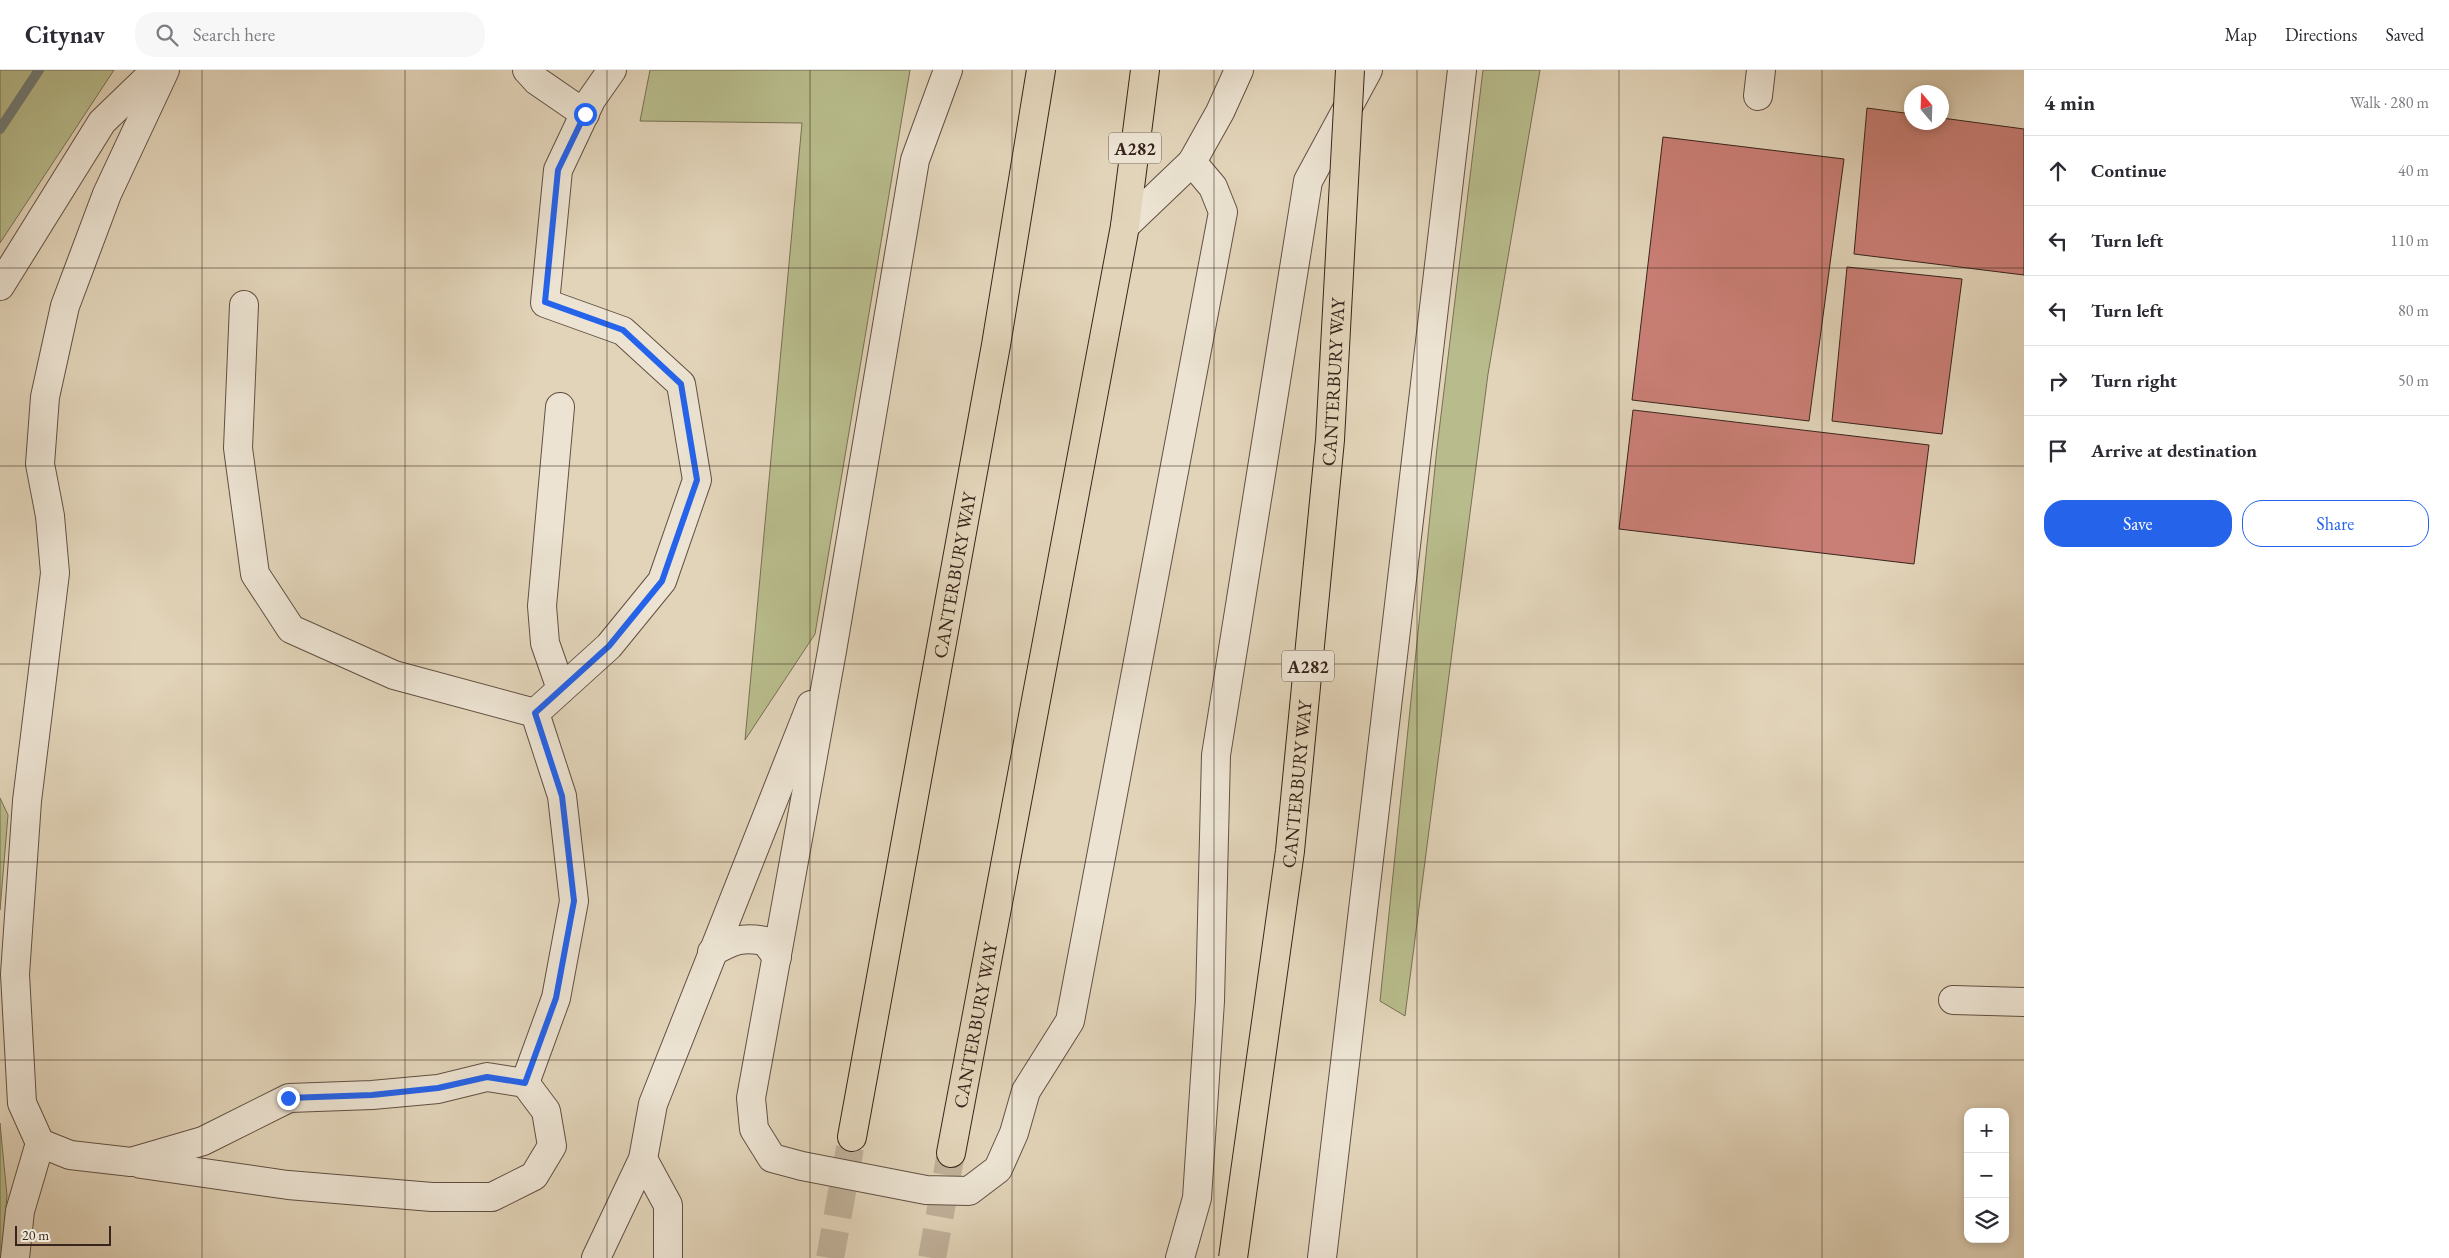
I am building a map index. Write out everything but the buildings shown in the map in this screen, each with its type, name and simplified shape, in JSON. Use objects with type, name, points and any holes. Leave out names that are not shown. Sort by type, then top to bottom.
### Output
[{"type":"highway","name":"CANTERBURY WAY","points":[[852,1137],[996,345],[1041,70]]},
{"type":"highway","name":"CANTERBURY WAY","points":[[951,1153],[1125,226],[1145,70]]},
{"type":"highway","name":"CANTERBURY WAY","points":[[1233,1258],[1290,852],[1330,440],[1350,70]]},
{"type":"lane","points":[[0,286],[102,122],[156,70]]},
{"type":"lane","points":[[15,1258],[20,1211],[40,1143],[22,1103],[15,974],[27,801],[55,573],[50,516],[40,464],[46,398],[65,306],[107,194],[165,70]]},
{"type":"lane","points":[[527,70],[537,81],[585,114]]},
{"type":"lane","points":[[535,713],[609,646],[662,581],[697,480],[681,384],[623,330],[545,302],[558,170],[591,100],[612,70]]},
{"type":"lane","points":[[948,70],[915,160],[832,651],[751,1098],[754,1130],[772,1158],[802,1166],[926,1190],[969,1191],[998,1169],[1014,1134],[1026,1091],[1070,1021],[1223,212],[1213,186],[1192,162]]},
{"type":"lane","points":[[1125,226],[1192,162],[1220,112],[1238,70]]},
{"type":"lane","points":[[1180,1258],[1197,1188],[1210,1001],[1216,755],[1219,736],[1308,181],[1368,70]]},
{"type":"lane","points":[[1322,1258],[1462,70]]},
{"type":"lane","points":[[244,305],[238,448],[255,574],[292,630],[394,675],[535,713]]},
{"type":"lane","points":[[560,407],[542,606],[545,643],[561,689]]},
{"type":"lane","points":[[596,1258],[643,1159],[653,1104],[832,651]]},
{"type":"lane","points":[[525,1083],[556,998],[574,901],[562,796],[535,713]]},
{"type":"lane","points":[[712,952],[749,937],[766,941],[777,956]]},
{"type":"lane","points":[[1953,1000],[2024,1002]]},
{"type":"lane","points":[[40,1143],[70,1155],[288,1185],[432,1197],[492,1197],[534,1176],[552,1146],[546,1110],[525,1083],[487,1077],[438,1088],[372,1095],[288,1098],[203,1141],[131,1162]]},
{"type":"lane","points":[[643,1159],[668,1205],[668,1258]]},
{"type":"green space","points":[[0,70],[114,70],[0,243]]},
{"type":"green space","points":[[650,70],[910,70],[815,634],[745,740],[802,123],[640,121]]},
{"type":"green space","points":[[1483,70],[1540,70],[1488,374],[1405,1016],[1380,1001],[1437,448]]},
{"type":"green space","points":[[0,798],[8,815],[0,910]]},
{"type":"green space","points":[[0,1123],[7,1196],[1,1258],[0,1258]]},
{"type":"waterway","points":[[0,129],[39,70]]},
{"type":"tunnel","points":[[830,1258],[852,1137]]},
{"type":"tunnel","points":[[932,1258],[951,1153]]},
{"type":"route","points":[[288,1098],[372,1095],[438,1088],[487,1077],[525,1083],[556,998],[574,901],[562,796],[535,713],[609,646],[662,581],[697,480],[681,384],[623,330],[545,302],[558,170],[585,114]]}]
